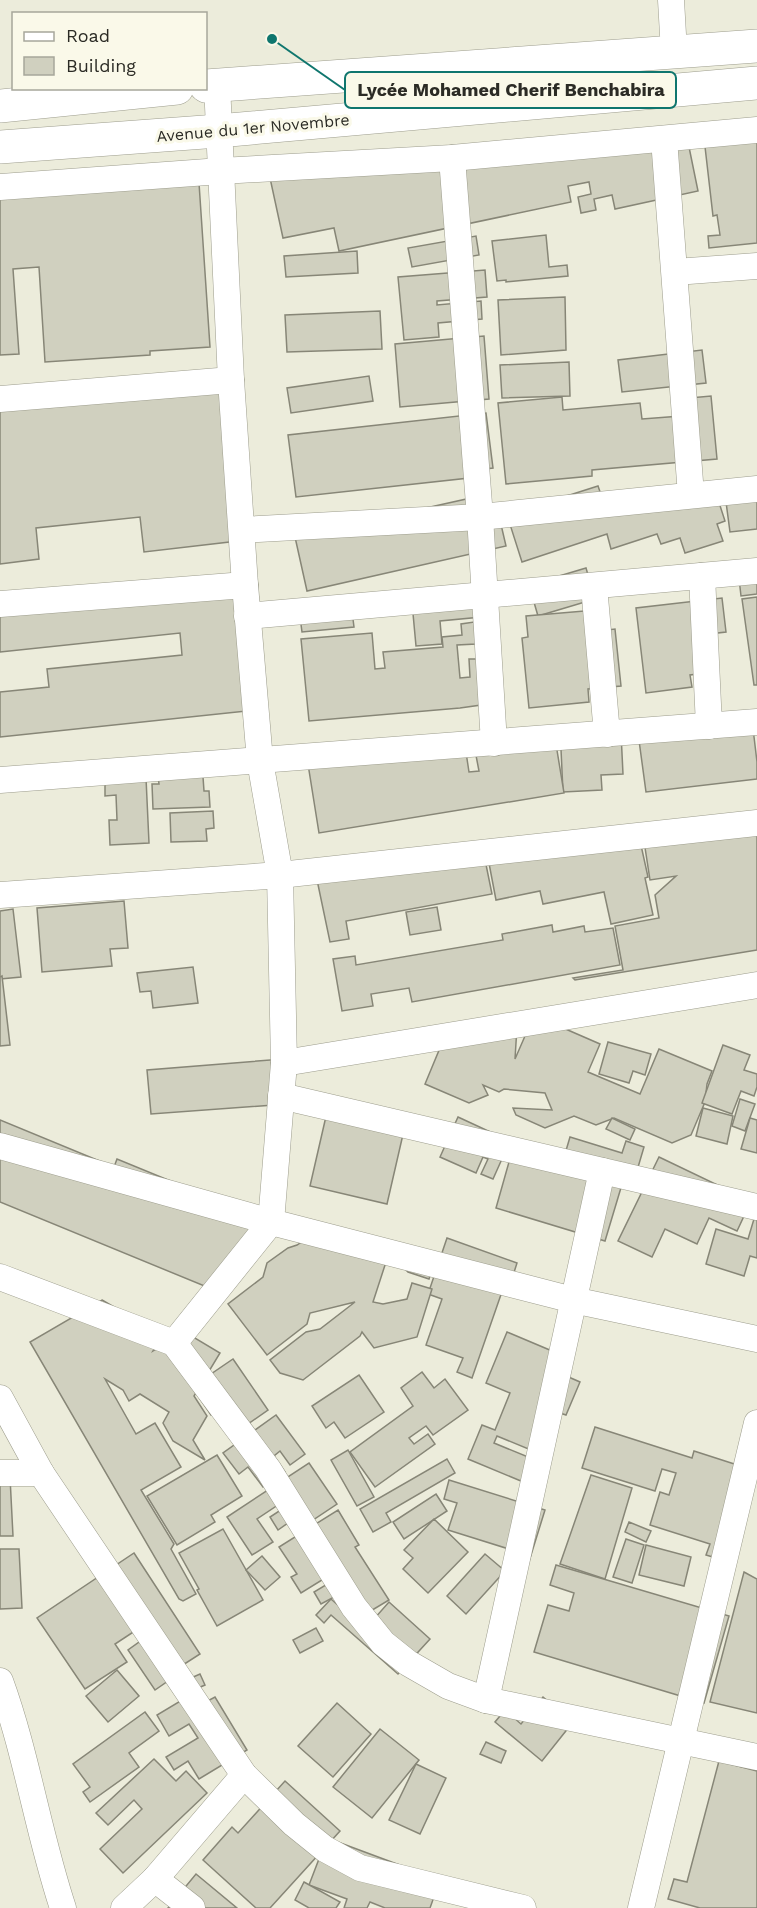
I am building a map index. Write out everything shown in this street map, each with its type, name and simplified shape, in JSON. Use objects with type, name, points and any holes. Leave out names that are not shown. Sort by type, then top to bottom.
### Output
[{"type":"main road","points":[[211,85],[757,46]]},
{"type":"main road","name":"Avenue du 1er Novembre","points":[[0,147],[218,131],[757,83]]},
{"type":"main road","points":[[0,106],[157,90]]},
{"type":"street","points":[[671,0],[674,52]]},
{"type":"street","points":[[174,1343],[271,1222],[284,1063],[280,875],[260,761],[231,380],[221,171],[211,85]]},
{"type":"street","points":[[0,187],[221,171],[452,159],[757,130]]},
{"type":"street","points":[[664,139],[691,495]]},
{"type":"street","points":[[452,159],[480,517],[494,743]]},
{"type":"street","points":[[675,272],[757,266]]},
{"type":"street","points":[[0,399],[231,380]]},
{"type":"street","points":[[242,530],[480,517],[757,489]]},
{"type":"street","points":[[248,616],[757,571]]},
{"type":"street","points":[[702,576],[709,726]]},
{"type":"street","points":[[0,604],[245,585]]},
{"type":"street","points":[[594,586],[607,734]]},
{"type":"street","points":[[0,780],[757,722]]},
{"type":"street","points":[[0,895],[280,875],[757,823]]},
{"type":"street","points":[[284,1063],[757,985]]},
{"type":"street","points":[[281,1096],[757,1207]]},
{"type":"street","points":[[0,1146],[271,1222],[573,1300],[757,1339]]},
{"type":"street","points":[[486,1700],[602,1171]]},
{"type":"street","points":[[0,1277],[174,1343],[268,1469],[354,1607],[382,1643],[408,1663],[448,1686],[486,1700],[757,1757]]},
{"type":"street","points":[[0,1398],[41,1473],[244,1775],[294,1824],[325,1850],[360,1868],[449,1899],[523,1908]]},
{"type":"street","points":[[641,1908],[757,1423]]},
{"type":"street","points":[[0,1473],[41,1473]]},
{"type":"street","points":[[0,1681],[12,1713],[42,1839],[63,1908]]},
{"type":"street","points":[[124,1908],[155,1879],[244,1775]]},
{"type":"street","points":[[155,1879],[192,1908]]},
{"type":"building","points":[[757,132],[757,243],[709,248],[708,236],[720,235],[717,215],[713,216],[704,138]]},
{"type":"building","points":[[689,147],[698,191],[615,209],[612,195],[594,199],[596,210],[581,213],[578,197],[591,194],[589,182],[568,186],[571,202],[339,251],[334,228],[283,238],[270,178]]},
{"type":"building","points":[[199,183],[210,347],[150,351],[150,355],[45,362],[39,267],[13,269],[19,354],[0,355],[0,196]]},
{"type":"building","points":[[546,235],[549,267],[567,265],[568,276],[497,281],[492,241]]},
{"type":"building","points":[[476,236],[479,255],[412,267],[408,248]]},
{"type":"building","points":[[357,251],[358,273],[286,277],[284,256]]},
{"type":"building","points":[[485,270],[487,297],[437,301],[437,305],[481,301],[482,319],[438,323],[439,337],[404,340],[398,277]]},
{"type":"building","points":[[565,297],[566,350],[501,355],[498,300]]},
{"type":"building","points":[[380,311],[382,349],[287,352],[285,315]]},
{"type":"building","points":[[484,336],[489,399],[400,407],[395,344]]},
{"type":"building","points":[[702,350],[706,383],[622,392],[618,360]]},
{"type":"building","points":[[569,362],[570,396],[502,398],[500,365]]},
{"type":"building","points":[[225,375],[255,539],[144,552],[140,517],[36,528],[39,559],[0,564],[0,401]]},
{"type":"building","points":[[369,376],[373,401],[291,413],[287,388]]},
{"type":"building","points":[[711,396],[717,459],[592,470],[592,476],[506,484],[498,403],[562,397],[563,410],[640,403],[642,419],[681,416],[679,399]]},
{"type":"building","points":[[486,413],[493,468],[468,471],[469,478],[296,497],[288,435]]},
{"type":"building","points":[[712,481],[725,521],[717,524],[723,541],[685,553],[680,538],[661,544],[657,534],[611,549],[607,534],[522,562],[507,515],[598,486],[607,512]]},
{"type":"building","points":[[724,487],[757,492],[757,529],[730,532]]},
{"type":"building","points":[[480,496],[482,506],[496,503],[506,546],[307,591],[295,537]]},
{"type":"building","points":[[757,559],[757,594],[741,596],[737,561]]},
{"type":"building","points":[[586,568],[595,599],[538,616],[529,585]]},
{"type":"building","points":[[257,577],[266,709],[0,737],[0,692],[49,687],[47,669],[182,655],[180,633],[0,652],[0,602]]},
{"type":"building","points":[[488,584],[492,616],[440,621],[442,644],[416,646],[411,592]]},
{"type":"building","points":[[350,596],[354,627],[302,632],[298,602]]},
{"type":"building","points":[[757,597],[757,685],[754,685],[742,599]]},
{"type":"building","points":[[722,598],[726,632],[709,634],[714,672],[690,675],[692,687],[646,693],[636,608]]},
{"type":"building","points":[[596,610],[598,631],[615,629],[621,686],[588,689],[589,702],[529,708],[522,638],[528,637],[526,616]]},
{"type":"building","points":[[474,622],[476,644],[457,645],[460,678],[470,677],[469,659],[485,659],[488,704],[309,721],[301,639],[372,633],[375,669],[385,668],[383,652],[443,647],[442,637],[462,635],[461,624]]},
{"type":"building","points":[[752,720],[757,779],[646,792],[638,733]]},
{"type":"building","points":[[560,728],[621,733],[623,774],[601,775],[602,790],[563,792]]},
{"type":"building","points":[[554,732],[564,793],[319,833],[308,764],[464,739],[469,772],[479,771],[474,745]]},
{"type":"building","points":[[158,776],[203,777],[204,791],[209,791],[210,807],[153,809],[152,784],[159,784]]},
{"type":"building","points":[[146,778],[149,843],[110,845],[109,820],[117,820],[116,795],[105,796],[105,779]]},
{"type":"building","points":[[213,811],[214,828],[206,829],[207,841],[171,842],[170,813]]},
{"type":"building","points":[[757,823],[757,950],[575,980],[573,978],[623,970],[615,926],[659,918],[655,895],[676,876],[650,880],[644,841]]},
{"type":"building","points":[[637,827],[648,877],[645,878],[653,915],[611,924],[604,892],[543,904],[540,891],[496,900],[488,858]]},
{"type":"building","points":[[482,845],[492,894],[346,921],[349,939],[330,942],[316,875]]},
{"type":"building","points":[[124,901],[128,948],[110,949],[112,966],[42,972],[37,908]]},
{"type":"building","points":[[437,907],[441,930],[410,935],[406,912]]},
{"type":"building","points":[[13,909],[21,977],[0,979],[0,911]]},
{"type":"building","points":[[552,925],[553,932],[584,926],[585,932],[613,928],[620,965],[412,1002],[409,988],[371,994],[373,1006],[342,1011],[333,959],[355,956],[356,965],[503,940],[502,934]]},
{"type":"building","points":[[193,967],[198,1003],[153,1008],[151,991],[140,992],[137,973]]},
{"type":"building","points":[[2,976],[10,1045],[0,1046],[0,977]]},
{"type":"building","points":[[554,1024],[600,1044],[588,1072],[640,1094],[659,1049],[712,1071],[707,1084],[705,1102],[691,1135],[672,1143],[614,1118],[596,1125],[574,1116],[545,1128],[516,1115],[513,1108],[552,1110],[545,1093],[504,1089],[499,1092],[483,1085],[488,1095],[469,1103],[425,1084],[440,1048],[517,1027],[515,1059],[525,1036]]},
{"type":"building","points":[[608,1042],[651,1054],[645,1075],[633,1071],[629,1083],[599,1074]]},
{"type":"building","points":[[723,1045],[750,1055],[744,1070],[757,1074],[754,1096],[741,1091],[732,1114],[702,1103]]},
{"type":"building","points":[[283,1059],[287,1104],[151,1114],[147,1070]]},
{"type":"building","points":[[740,1099],[755,1104],[745,1131],[732,1126]]},
{"type":"building","points":[[703,1108],[733,1116],[727,1144],[696,1136]]},
{"type":"building","points":[[327,1112],[404,1130],[387,1204],[310,1186]]},
{"type":"building","points":[[458,1117],[510,1141],[493,1179],[481,1174],[488,1159],[483,1157],[476,1173],[440,1157]]},
{"type":"building","points":[[612,1118],[635,1129],[630,1140],[606,1129]]},
{"type":"building","points":[[750,1118],[757,1120],[757,1153],[741,1149]]},
{"type":"building","points":[[0,1120],[114,1167],[117,1159],[256,1216],[224,1294],[0,1202]]},
{"type":"building","points":[[570,1137],[622,1153],[626,1141],[644,1147],[636,1174],[626,1171],[605,1241],[496,1208],[511,1155],[560,1171]]},
{"type":"building","points":[[659,1157],[751,1201],[737,1231],[709,1218],[697,1244],[665,1229],[652,1257],[618,1241]]},
{"type":"building","points":[[757,1209],[757,1258],[750,1256],[744,1276],[706,1264],[716,1229],[748,1239]]},
{"type":"building","points":[[447,1238],[517,1263],[510,1285],[505,1283],[472,1378],[457,1372],[463,1358],[426,1345],[442,1299],[428,1294]]},
{"type":"building","points":[[306,1239],[435,1260],[429,1279],[386,1262],[373,1302],[383,1304],[407,1299],[412,1283],[432,1289],[417,1337],[374,1348],[362,1332],[360,1336],[303,1380],[280,1373],[270,1360],[306,1332],[320,1329],[355,1302],[310,1313],[307,1324],[267,1355],[228,1304],[263,1277],[267,1263]]},
{"type":"building","points":[[102,1300],[162,1335],[153,1351],[185,1332],[220,1353],[194,1396],[207,1416],[193,1440],[205,1460],[173,1441],[163,1423],[169,1412],[140,1394],[129,1401],[123,1390],[105,1379],[136,1434],[155,1423],[181,1467],[141,1490],[174,1544],[171,1549],[196,1594],[183,1601],[179,1599],[30,1342]]},
{"type":"building","points":[[507,1332],[571,1359],[564,1375],[580,1382],[566,1415],[560,1413],[543,1455],[497,1436],[494,1443],[550,1466],[540,1489],[468,1459],[482,1425],[495,1430],[510,1393],[486,1383]]},
{"type":"building","points":[[233,1359],[268,1410],[238,1431],[222,1407],[211,1415],[192,1387]]},
{"type":"building","points":[[422,1372],[434,1388],[445,1379],[468,1410],[433,1435],[426,1426],[409,1438],[414,1444],[428,1434],[435,1444],[375,1487],[350,1452],[413,1406],[401,1388]]},
{"type":"building","points":[[359,1375],[384,1412],[345,1438],[334,1422],[326,1428],[312,1406]]},
{"type":"building","points":[[276,1415],[305,1454],[290,1465],[280,1451],[274,1456],[285,1472],[263,1487],[248,1467],[239,1474],[223,1453]]},
{"type":"building","points":[[595,1427],[692,1458],[694,1451],[753,1470],[726,1561],[706,1555],[710,1544],[650,1525],[660,1492],[669,1495],[676,1473],[662,1469],[655,1491],[582,1468]]},
{"type":"building","points":[[348,1450],[374,1497],[357,1506],[331,1460]]},
{"type":"building","points":[[217,1455],[242,1496],[211,1515],[215,1522],[177,1545],[147,1496]]},
{"type":"building","points":[[447,1459],[455,1473],[386,1513],[391,1522],[373,1532],[360,1509]]},
{"type":"building","points":[[309,1463],[337,1504],[304,1526],[298,1516],[278,1530],[270,1517],[287,1506],[284,1501],[257,1519],[273,1542],[252,1555],[227,1517]]},
{"type":"building","points":[[591,1475],[632,1488],[605,1579],[560,1564]]},
{"type":"building","points":[[10,1477],[13,1536],[0,1536],[0,1478]]},
{"type":"building","points":[[449,1480],[545,1510],[527,1568],[512,1550],[448,1530],[457,1503],[444,1499]]},
{"type":"building","points":[[436,1494],[447,1511],[404,1539],[393,1522]]},
{"type":"building","points":[[338,1510],[359,1545],[355,1547],[389,1600],[369,1612],[330,1575],[301,1593],[291,1577],[297,1574],[279,1547]]},
{"type":"building","points":[[434,1519],[468,1552],[428,1593],[403,1569],[413,1558],[404,1550]]},
{"type":"building","points":[[629,1522],[651,1531],[646,1542],[625,1532]]},
{"type":"building","points":[[223,1529],[263,1600],[217,1626],[179,1553]]},
{"type":"building","points":[[626,1539],[644,1545],[632,1583],[613,1577]]},
{"type":"building","points":[[646,1545],[691,1557],[684,1586],[639,1575]]},
{"type":"building","points":[[0,1549],[19,1549],[22,1608],[0,1609]]},
{"type":"building","points":[[134,1553],[200,1654],[175,1670],[178,1674],[155,1690],[128,1650],[146,1637],[150,1621],[115,1644],[127,1662],[85,1689],[37,1618]]},
{"type":"building","points":[[485,1554],[505,1571],[466,1614],[447,1596]]},
{"type":"building","points":[[262,1556],[280,1577],[265,1590],[246,1570]]},
{"type":"building","points":[[556,1565],[729,1616],[704,1703],[534,1652],[548,1605],[569,1611],[574,1593],[550,1585]]},
{"type":"building","points":[[744,1572],[757,1579],[757,1713],[710,1702]]},
{"type":"building","points":[[329,1583],[336,1596],[321,1604],[314,1592]]},
{"type":"building","points":[[331,1599],[348,1614],[374,1619],[389,1602],[430,1639],[398,1674],[331,1615],[324,1623],[316,1615]]},
{"type":"building","points":[[316,1628],[323,1641],[300,1653],[293,1640]]},
{"type":"building","points":[[117,1670],[139,1696],[108,1722],[86,1696]]},
{"type":"building","points":[[200,1674],[205,1685],[177,1697],[173,1686]]},
{"type":"building","points":[[197,1691],[204,1703],[215,1697],[247,1750],[199,1779],[188,1761],[174,1770],[166,1757],[198,1738],[189,1724],[169,1736],[157,1715]]},
{"type":"building","points":[[543,1697],[573,1722],[542,1761],[495,1722],[505,1710],[521,1724]]},
{"type":"building","points":[[337,1703],[371,1734],[333,1777],[298,1746]]},
{"type":"building","points":[[145,1712],[159,1731],[129,1753],[139,1767],[90,1802],[83,1792],[90,1787],[73,1764]]},
{"type":"building","points":[[380,1729],[419,1760],[372,1818],[333,1787]]},
{"type":"building","points":[[486,1742],[506,1751],[501,1763],[480,1754]]},
{"type":"building","points":[[154,1759],[176,1781],[186,1771],[207,1793],[123,1873],[100,1849],[142,1809],[134,1800],[108,1825],[96,1813]]},
{"type":"building","points":[[719,1761],[757,1771],[757,1908],[700,1908],[668,1899],[674,1879],[687,1882]]},
{"type":"building","points":[[416,1764],[446,1778],[420,1834],[389,1820]]},
{"type":"building","points":[[285,1781],[340,1831],[270,1908],[256,1908],[203,1860],[232,1827],[238,1833]]},
{"type":"building","points":[[327,1838],[440,1880],[430,1908],[385,1908],[370,1902],[367,1908],[344,1908],[347,1899],[309,1885]]},
{"type":"building","points":[[196,1874],[237,1908],[168,1908]]},
{"type":"building","points":[[304,1882],[340,1902],[336,1908],[309,1908],[295,1900]]},
{"type":"place","name":"Lycée Mohamed Cherif Benchabira","points":[[272,39]]}]
